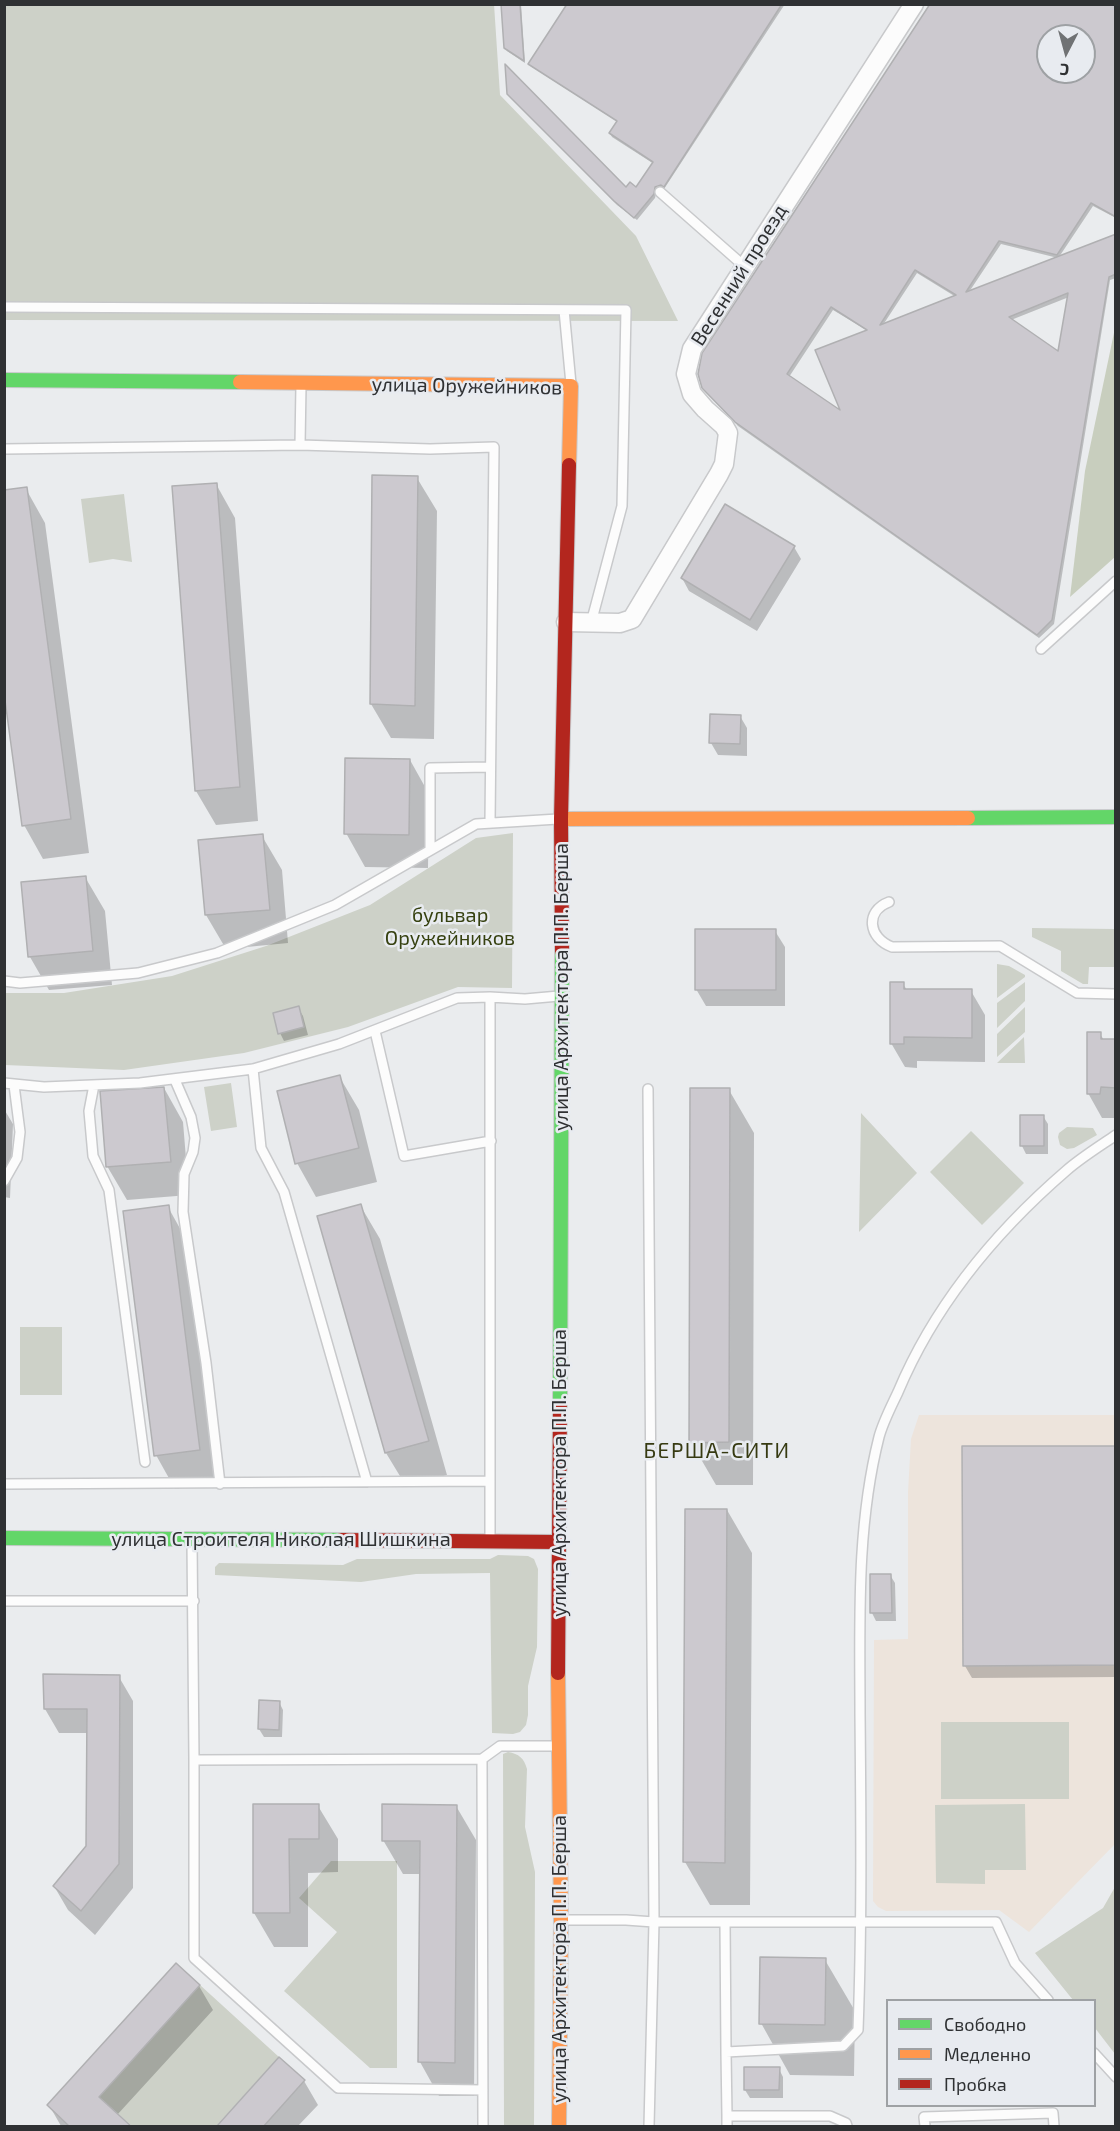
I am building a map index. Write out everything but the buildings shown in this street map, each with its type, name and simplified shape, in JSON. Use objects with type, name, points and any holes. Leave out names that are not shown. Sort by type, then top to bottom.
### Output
[{"type":"street","name":"Весенний проезд","points":[[566,622],[620,623],[632,619],[724,465],[728,433],[724,426],[692,394],[686,374],[692,349],[914,4]]},
{"type":"street","name":"улица Оружейников","points":[[4,380],[571,386],[561,819]]},
{"type":"street","points":[[561,819],[1116,816]]},
{"type":"street","name":"улица Архитектора П.П. Берша","points":[[559,2127],[561,1920],[558,1542],[561,819]]},
{"type":"street","name":"улица Строителя Николая Шишкина","points":[[4,1538],[558,1542]]},
{"type":"lane","points":[[660,192],[744,266]]},
{"type":"lane","points":[[4,307],[626,310],[622,506],[591,623]]},
{"type":"lane","points":[[564,310],[571,386]]},
{"type":"lane","points":[[300,445],[301,383]]},
{"type":"lane","points":[[4,448],[300,445],[430,449],[494,447],[490,822]]},
{"type":"lane","points":[[1041,649],[1116,581]]},
{"type":"lane","points":[[430,850],[430,768],[490,767]]},
{"type":"lane","points":[[4,981],[20,983],[138,973],[217,953],[335,904],[476,824],[561,819]]},
{"type":"lane","points":[[890,902],[880,906],[875,914],[874,935],[881,943],[892,947],[1000,946],[1077,993],[1116,994]]},
{"type":"lane","points":[[4,1181],[17,1158],[20,1132],[9,1084],[44,1087],[94,1085],[175,1080],[253,1069],[339,1044],[457,998],[525,999],[562,996]]},
{"type":"lane","points":[[490,997],[490,1540]]},
{"type":"lane","points":[[375,1031],[404,1156],[491,1141]]},
{"type":"lane","points":[[253,1069],[261,1148],[284,1192],[367,1482]]},
{"type":"lane","points":[[175,1080],[191,1117],[195,1138],[193,1152],[184,1174],[183,1212],[206,1363],[220,1484]]},
{"type":"lane","points":[[94,1085],[89,1111],[93,1156],[109,1190],[146,1461]]},
{"type":"lane","points":[[648,1089],[654,1922],[650,2127]]},
{"type":"lane","points":[[726,2052],[843,2046],[858,2030],[862,1923],[860,1574],[866,1503],[879,1435],[909,1367],[945,1305],[976,1260],[1069,1168],[1116,1135]]},
{"type":"lane","points":[[4,1484],[490,1481]]},
{"type":"lane","points":[[192,1539],[194,1958],[339,2088],[483,2090]]},
{"type":"lane","points":[[4,1601],[194,1601]]},
{"type":"lane","points":[[194,1760],[482,1759],[500,1746],[558,1746]]},
{"type":"lane","points":[[482,1759],[483,2127]]},
{"type":"lane","points":[[561,1920],[996,1922],[1015,1963],[1046,1999]]},
{"type":"lane","points":[[725,1922],[727,2127]]},
{"type":"lane","points":[[1096,2055],[1116,2078]]},
{"type":"lane","points":[[925,2127],[924,2117],[1053,2113],[1054,2127]]},
{"type":"lane","points":[[727,2116],[830,2116],[846,2123],[847,2127]]},
{"type":"shaded area","points":[[919,1415],[1115,1415],[1115,1844],[1029,1932],[999,1910],[886,1911],[873,1901],[874,1640],[908,1639],[908,1492],[911,1439]]},
{"type":"green space","points":[[494,4],[500,95],[636,236],[678,321],[5,320],[5,5]]},
{"type":"green space","points":[[1115,328],[1115,557],[1070,597],[1085,471]]},
{"type":"green space","points":[[124,494],[132,562],[113,559],[89,563],[81,499]]},
{"type":"green space","name":"бульвар Оружейников","points":[[513,833],[512,988],[458,987],[348,1027],[244,1053],[124,1070],[5,1065],[4,993],[64,993],[172,976],[266,946],[370,905],[476,838]]},
{"type":"green space","points":[[1032,928],[1115,929],[1115,967],[1089,967],[1088,984],[1083,984],[1061,971],[1061,951],[1032,937]]},
{"type":"green space","points":[[997,964],[1009,966],[1025,977],[997,998]]},
{"type":"green space","points":[[1025,982],[1025,1001],[997,1028],[997,1003]]},
{"type":"green space","points":[[1025,1007],[1025,1032],[997,1057],[997,1034]]},
{"type":"green space","points":[[1024,1037],[1025,1063],[997,1063]]},
{"type":"green space","points":[[231,1083],[237,1127],[211,1131],[204,1087]]},
{"type":"green space","points":[[861,1113],[917,1173],[859,1232]]},
{"type":"green space","points":[[1067,1127],[1093,1128],[1097,1135],[1074,1148],[1067,1149],[1060,1145],[1058,1137],[1059,1133]]},
{"type":"green space","points":[[971,1131],[1024,1183],[982,1225],[930,1172]]},
{"type":"green space","points":[[20,1327],[62,1327],[62,1395],[20,1395]]},
{"type":"green space","points":[[498,1555],[528,1556],[534,1559],[538,1569],[537,1647],[528,1686],[528,1715],[526,1725],[520,1732],[513,1734],[492,1733],[490,1573],[416,1574],[361,1582],[215,1575],[215,1567],[219,1563],[343,1565],[357,1559],[490,1559]]},
{"type":"green space","points":[[941,1722],[1069,1722],[1069,1799],[941,1799]]},
{"type":"green space","points":[[508,1752],[521,1757],[527,1769],[525,1827],[535,1872],[534,2126],[504,2126],[503,1754]]},
{"type":"green space","points":[[1025,1804],[1026,1870],[985,1870],[985,1884],[936,1883],[935,1805]]},
{"type":"green space","points":[[331,1861],[397,1861],[397,2068],[370,2068],[284,1991],[337,1932],[299,1898]]},
{"type":"green space","points":[[1115,1887],[1115,2054],[1096,2029],[1096,1999],[1072,1999],[1035,1953],[1103,1908]]},
{"type":"green space","points":[[200,1985],[279,2057],[216,2126],[132,2126],[99,2097]]},
{"type":"traffic: fast","points":[[4,380],[240,382]]},
{"type":"traffic: fast","points":[[968,818],[1116,817]]},
{"type":"traffic: fast","points":[[560,1407],[562,951]]},
{"type":"traffic: fast","points":[[4,1538],[341,1540]]},
{"type":"traffic: slow","points":[[240,382],[571,386],[569,465]]},
{"type":"traffic: slow","points":[[561,819],[968,818]]},
{"type":"traffic: slow","points":[[558,1673],[561,1920],[559,2126]]},
{"type":"traffic: jam","points":[[562,951],[561,819],[569,465]]},
{"type":"traffic: jam","points":[[558,1673],[560,1407]]},
{"type":"traffic: jam","points":[[341,1540],[558,1542]]},
{"type":"district","name":"БЕРША-СИТИ","points":[[717,1451]]}]
